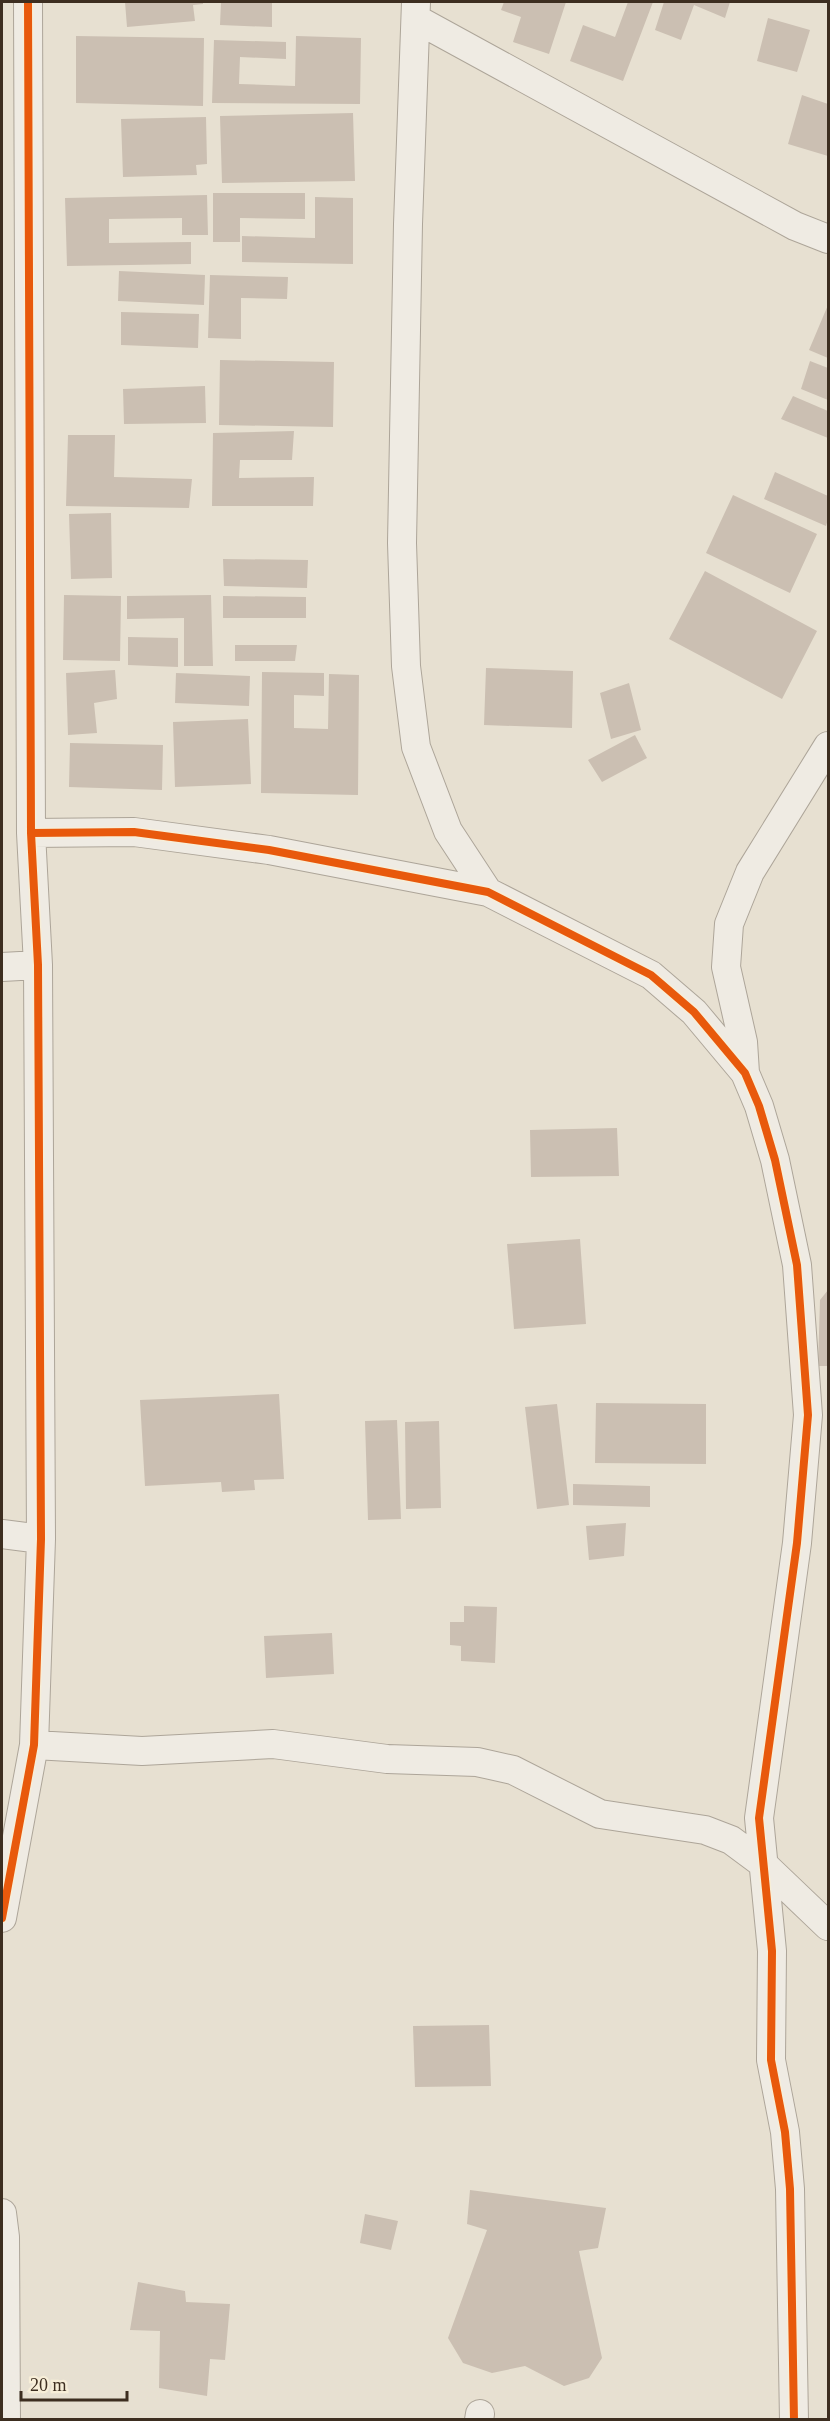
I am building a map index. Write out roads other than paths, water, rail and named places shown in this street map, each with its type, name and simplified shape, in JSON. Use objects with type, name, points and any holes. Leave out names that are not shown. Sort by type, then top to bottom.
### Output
[{"type":"street","points":[[2,1918],[34,1745],[41,1539],[38,965],[31,833],[28,2]]},
{"type":"street","points":[[488,892],[448,831],[416,747],[406,666],[402,531],[408,224],[416,10],[795,226],[828,239]]},
{"type":"street","points":[[745,1073],[743,1042],[726,967],[729,924],[750,872],[828,746]]},
{"type":"street","points":[[31,833],[134,832],[269,850],[488,892],[651,975],[694,1012],[745,1073],[759,1106],[775,1160],[797,1265],[808,1414],[797,1543],[759,1818],[772,1951],[771,2060],[785,2132],[790,2189],[794,2420]]},
{"type":"street","points":[[2,967],[38,965]]},
{"type":"street","points":[[2,1533],[41,1539]]},
{"type":"street","points":[[34,1745],[142,1751],[273,1744],[387,1759],[477,1762],[513,1770],[600,1814],[705,1830],[731,1840],[762,1863],[828,1926]]},
{"type":"street","points":[[3,2229],[6,2420]]}]
